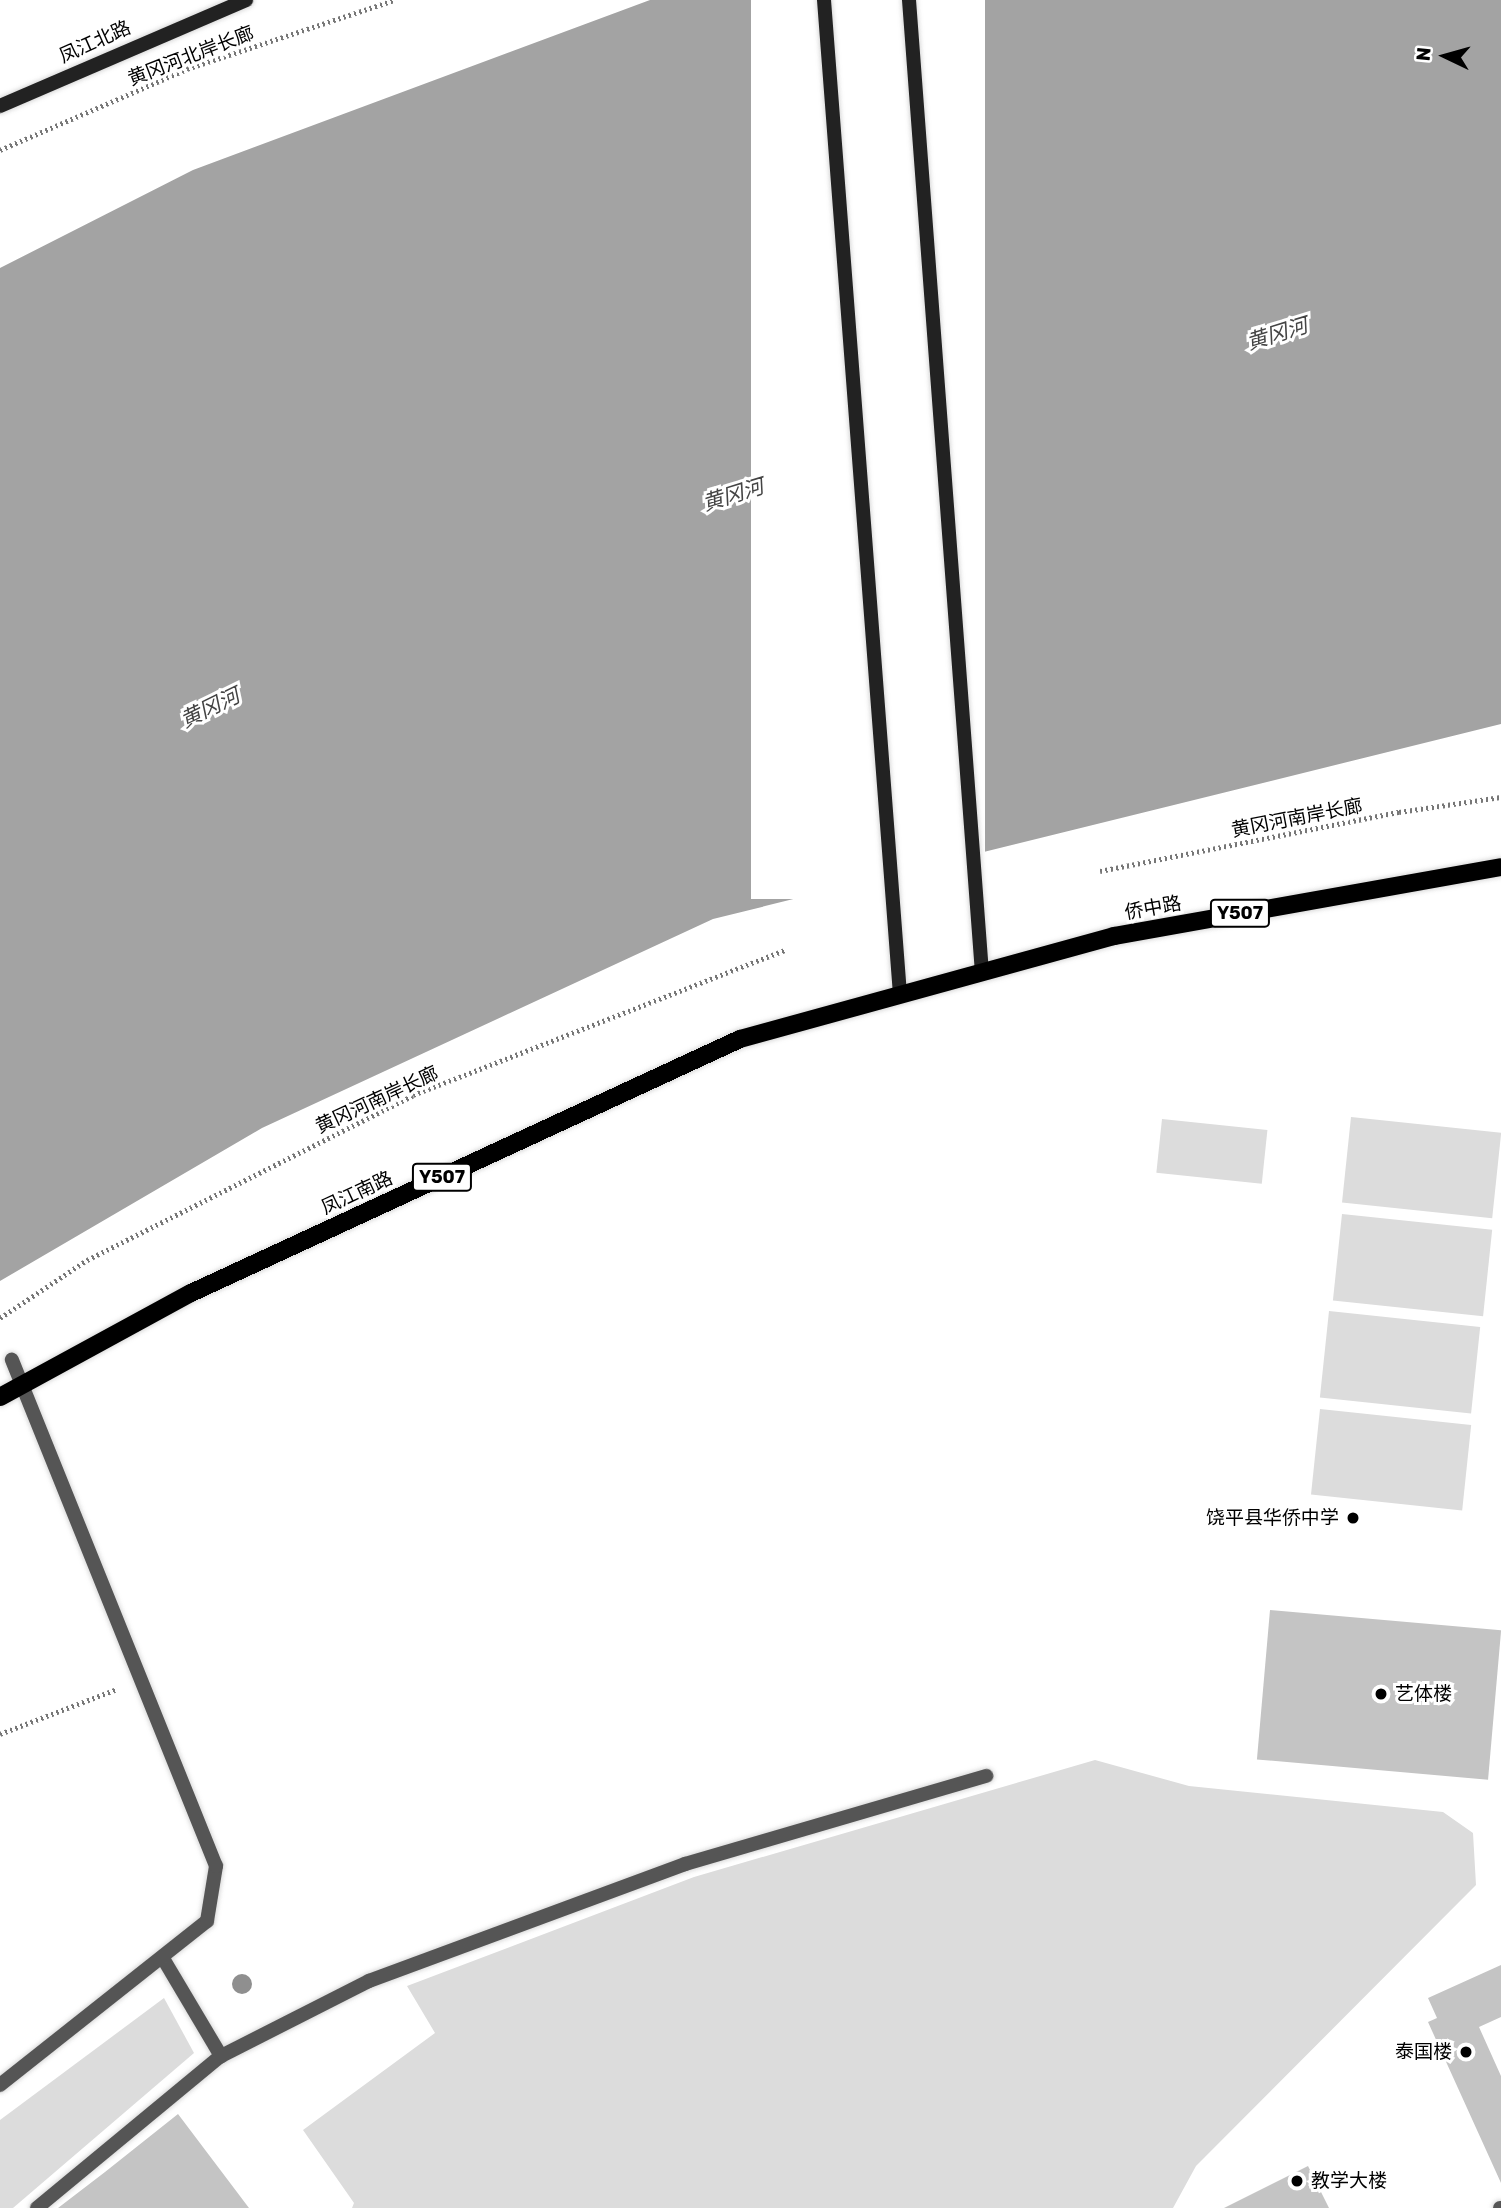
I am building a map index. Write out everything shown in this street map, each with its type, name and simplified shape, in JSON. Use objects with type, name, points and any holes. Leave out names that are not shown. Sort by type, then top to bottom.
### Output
[{"type":"main road","name":"凤江北路","points":[[0,106],[246,0]]},
{"type":"main road","points":[[824,0],[900,995]]},
{"type":"main road","points":[[909,0],[982,972]]},
{"type":"main road","name":"侨中路","points":[[900,995],[1114,936],[1501,867]]},
{"type":"main road","name":"凤江南路","points":[[0,1398],[191,1293],[740,1040],[900,995]]},
{"type":"street","points":[[0,2085],[164,1960],[207,1921],[216,1866],[12,1360]]},
{"type":"street","points":[[37,2208],[221,2056],[369,1980],[685,1864],[986,1776]]},
{"type":"street","points":[[164,1960],[221,2056]]},
{"type":"path","name":"黄冈河北岸长廊","points":[[0,150],[187,69],[395,0]]},
{"type":"path","name":"黄冈河南岸长廊","points":[[1100,871],[1399,811],[1501,797]]},
{"type":"path","name":"黄冈河南岸长廊","points":[[0,1318],[87,1260],[413,1095],[787,949]]},
{"type":"path","points":[[0,1734],[141,1679]]},
{"type":"shaded area","points":[[1351,1117],[1501,1133],[1492,1218],[1342,1203]]},
{"type":"shaded area","points":[[1162,1119],[1267,1130],[1262,1184],[1156,1173]]},
{"type":"shaded area","points":[[1342,1214],[1492,1230],[1483,1316],[1333,1301]]},
{"type":"shaded area","points":[[1329,1311],[1480,1327],[1471,1413],[1320,1398]]},
{"type":"shaded area","points":[[1320,1409],[1471,1425],[1462,1510],[1311,1495]]},
{"type":"shaded area","points":[[1095,1760],[1189,1786],[1443,1812],[1473,1833],[1476,1885],[1196,2166],[1173,2208],[352,2208],[354,2203],[303,2130],[435,2033],[407,1986],[694,1877]]},
{"type":"shaded area","points":[[164,1998],[194,2053],[13,2208],[0,2208],[0,2120]]},
{"type":"water","name":"黄冈河","points":[[650,0],[1501,0],[1501,724],[713,919],[262,1128],[0,1281],[0,268],[193,170]]},
{"type":"pier","points":[[751,0],[985,0],[985,899],[751,899]]},
{"type":"building","name":"艺体楼","points":[[1270,1610],[1501,1630],[1488,1780],[1257,1759]]},
{"type":"building","name":"泰国楼","points":[[1501,1965],[1501,2017],[1479,2027],[1501,2076],[1501,2183],[1428,2022],[1437,2018],[1428,1998]]},
{"type":"building","points":[[178,2114],[249,2208],[58,2208],[105,2172]]},
{"type":"building","name":"教学大楼","points":[[1308,2166],[1329,2208],[1224,2208]]},
{"type":"place","name":"饶平县华侨中学","points":[[1353,1518]]},
{"type":"place","name":"艺体楼","points":[[1381,1694]]},
{"type":"place","name":"泰国楼","points":[[1466,2052]]},
{"type":"place","name":"教学大楼","points":[[1297,2181]]}]
